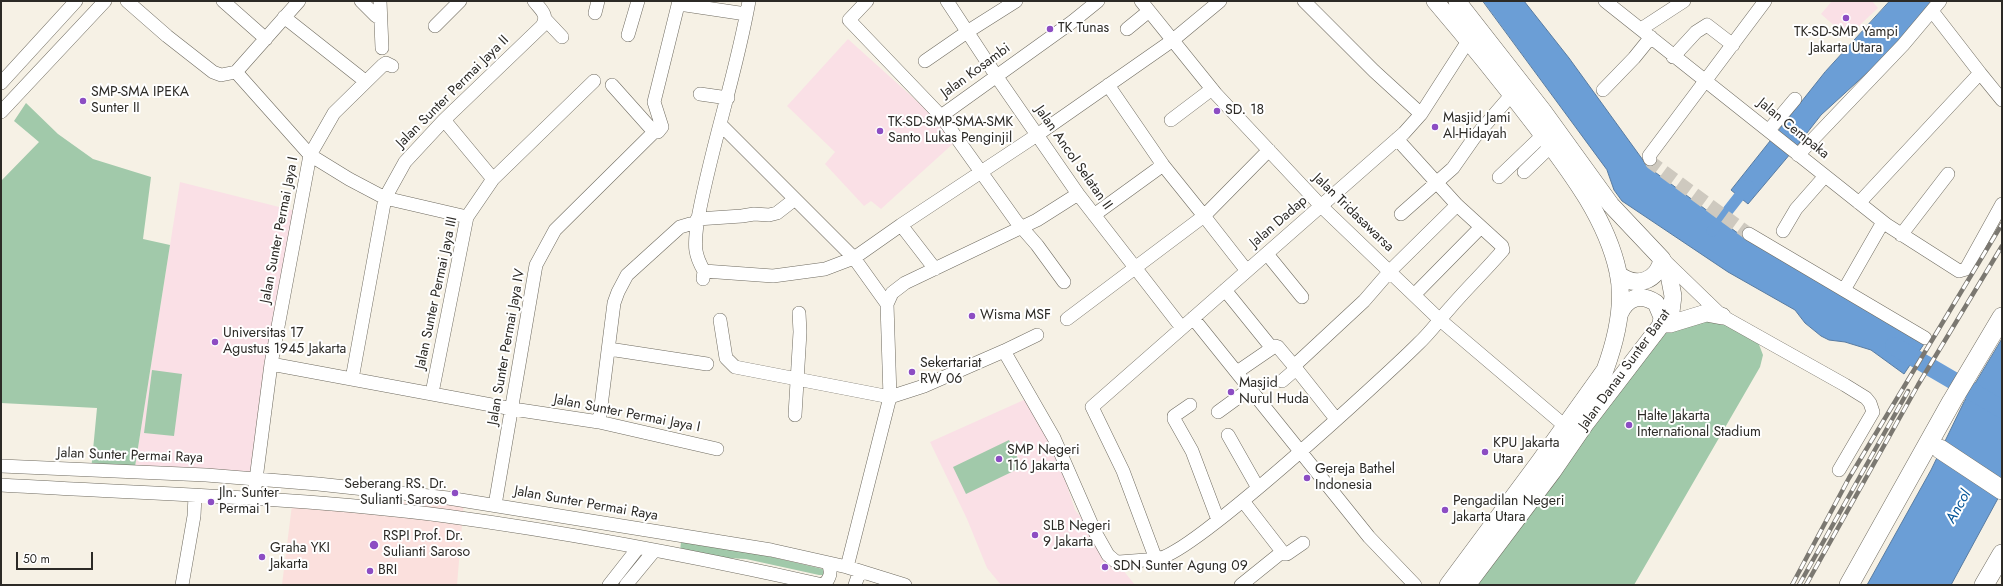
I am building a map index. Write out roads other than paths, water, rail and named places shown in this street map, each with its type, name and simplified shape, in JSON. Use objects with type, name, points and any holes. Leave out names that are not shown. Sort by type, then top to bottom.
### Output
[{"type":"highway","points":[[1850,585],[1952,400],[2002,317]]},
{"type":"highway","points":[[1940,424],[1940,450]]},
{"type":"highway","points":[[1916,467],[1940,450]]},
{"type":"highway","points":[[1940,450],[2002,490]]},
{"type":"highway","points":[[1984,585],[2002,554]]},
{"type":"highway","points":[[1991,585],[2002,569]]},
{"type":"main road","name":"Jalan Danau Sunter Barat","points":[[1435,1],[1543,110],[1611,205],[1659,255],[1669,275],[1673,296],[1671,312],[1586,423],[1547,466],[1448,585]]},
{"type":"main road","name":"Jalan Danau Sunter Barat","points":[[1457,1],[1470,35],[1547,140],[1590,203],[1604,231],[1618,274],[1620,313],[1611,354],[1605,370],[1565,426],[1547,466],[1467,585]]},
{"type":"main road","points":[[1618,274],[1631,282],[1645,281],[1657,272],[1659,255]]},
{"type":"main road","points":[[1620,313],[1628,301],[1642,297],[1656,303],[1662,317],[1661,324],[1670,324],[1706,313],[1722,316]]},
{"type":"street","points":[[1,83],[76,1]]},
{"type":"street","points":[[127,1],[213,72],[221,75],[236,72],[299,1]]},
{"type":"street","points":[[223,1],[266,39]]},
{"type":"street","points":[[361,1],[376,16]]},
{"type":"street","points":[[380,1],[382,48]]},
{"type":"street","points":[[435,26],[460,1]]},
{"type":"street","points":[[534,1],[545,14],[546,20],[562,38]]},
{"type":"street","points":[[628,35],[638,1]]},
{"type":"street","name":"Jalan Kosambi","points":[[867,1],[849,20],[941,116],[1072,22],[1098,1]]},
{"type":"street","name":"Jalan Ancol Selatan II","points":[[948,1],[996,76],[1078,194],[1182,328]]},
{"type":"street","points":[[925,61],[1016,1]]},
{"type":"street","points":[[612,85],[654,132],[658,132],[662,127],[654,102],[679,2],[747,7],[728,98],[694,222],[694,249],[703,275],[773,276],[825,269],[854,258],[1037,135],[1173,40],[1220,1]]},
{"type":"street","points":[[1304,1],[1374,71],[1421,114]]},
{"type":"street","name":"Jalan Cempaka","points":[[1606,1],[1673,57],[1772,132],[1859,203],[1901,235],[1959,271],[1963,272],[1966,269],[2002,204]]},
{"type":"street","points":[[1641,29],[1684,1]]},
{"type":"street","points":[[1650,159],[1649,156],[1705,80],[1733,45],[1764,1]]},
{"type":"street","points":[[1,112],[102,4]]},
{"type":"street","points":[[1127,29],[1145,6]]},
{"type":"street","name":"Jalan Tridasawarsa","points":[[1145,6],[1212,89],[1322,207],[1439,319],[1565,426]]},
{"type":"street","points":[[1797,153],[1899,50],[1936,6],[1980,73],[2002,100]]},
{"type":"street","points":[[284,17],[365,81]]},
{"type":"street","name":"Jalan Sunter Permai Jaya II","points":[[352,379],[385,198],[405,162],[444,120],[542,26],[546,20]]},
{"type":"street","points":[[1673,57],[1696,32],[1707,25],[1733,45]]},
{"type":"street","name":"Jalan Dadap","points":[[1218,520],[1180,549],[1162,559],[1158,558],[1154,554],[1123,471],[1092,410],[1094,405],[1322,207],[1397,139],[1421,114],[1470,35]]},
{"type":"street","points":[[1603,90],[1651,38]]},
{"type":"street","name":"Jalan Sunter Permai Jaya I","points":[[257,480],[271,364],[310,155],[334,113],[383,65],[386,63],[392,66]]},
{"type":"street","points":[[236,72],[310,155],[349,179],[385,198],[467,217]]},
{"type":"street","points":[[1859,203],[1980,73]]},
{"type":"street","name":"Jalan Sunter Permai Jaya III","points":[[432,393],[467,217],[493,179],[594,81]]},
{"type":"street","points":[[1108,85],[1163,165],[1247,271]]},
{"type":"street","points":[[1172,120],[1212,89]]},
{"type":"street","points":[[700,94],[728,98]]},
{"type":"street","points":[[1401,214],[1452,168],[1474,138],[1512,94]]},
{"type":"street","points":[[1772,132],[1795,99]]},
{"type":"street","points":[[941,116],[981,172],[1022,227],[1038,245],[1064,282]]},
{"type":"street","points":[[444,120],[493,179]]},
{"type":"street","points":[[720,124],[854,258],[888,304]]},
{"type":"street","name":"Jalan Sunter Permai Jaya IV","points":[[495,506],[513,409],[536,265],[555,230],[654,132]]},
{"type":"street","points":[[1190,405],[1174,416],[1174,419],[1192,451],[1218,520],[1258,488],[1420,343],[1439,319],[1503,250],[1502,246],[1457,205],[1397,139]]},
{"type":"street","points":[[1524,172],[1547,140]]},
{"type":"street","points":[[1499,177],[1547,140]]},
{"type":"street","points":[[1067,320],[1204,216],[1269,150]]},
{"type":"street","points":[[1094,215],[1163,165]]},
{"type":"street","points":[[1901,235],[1948,174]]},
{"type":"street","points":[[1783,230],[1796,209],[1825,176]]},
{"type":"street","points":[[847,567],[890,397],[888,304],[892,293],[898,288],[935,269],[1022,227],[1078,194]]},
{"type":"street","points":[[599,422],[614,303],[627,275],[680,227],[694,222],[754,214],[769,215],[777,213],[795,199]]},
{"type":"street","points":[[1282,382],[1364,301],[1390,271],[1457,205]]},
{"type":"street","points":[[1844,290],[1884,222]]},
{"type":"street","points":[[901,225],[935,269]]},
{"type":"street","points":[[1414,296],[1481,227]]},
{"type":"street","points":[[1749,234],[1925,338]]},
{"type":"street","points":[[1267,254],[1302,297]]},
{"type":"street","points":[[1659,255],[1722,316],[1845,385],[1870,403],[1873,412],[1839,470]]},
{"type":"street","points":[[1225,290],[1271,347]]},
{"type":"street","points":[[795,415],[798,377],[799,313]]},
{"type":"street","points":[[1193,318],[1301,450],[1369,537],[1415,585]]},
{"type":"street","points":[[720,320],[726,358],[735,367],[798,377],[890,397],[924,386],[1037,335]]},
{"type":"street","points":[[1237,372],[1271,347],[1278,347],[1336,419]]},
{"type":"street","points":[[608,349],[708,364]]},
{"type":"street","points":[[1004,351],[1054,438],[1092,526],[1108,555],[1115,561],[1119,562],[1146,560]]},
{"type":"street","name":"Jalan Sunter Permai Jaya I","points":[[271,364],[513,409],[599,422],[717,449]]},
{"type":"street","points":[[1218,412],[1251,388]]},
{"type":"street","points":[[1228,435],[1258,488]]},
{"type":"street","name":"Jalan Sunter Permai Raya","points":[[1,466],[198,475],[356,488],[448,498],[771,550],[847,567],[905,585]]},
{"type":"street","points":[[253,498],[257,480]]},
{"type":"street","points":[[1,485],[253,498],[446,516],[564,534],[766,572],[823,585],[831,574],[828,563]]},
{"type":"street","points":[[182,585],[194,516],[195,496]]},
{"type":"street","points":[[1243,501],[1282,552],[1287,554],[1303,543]]},
{"type":"street","points":[[609,585],[638,548]]},
{"type":"street","points":[[626,585],[654,551]]},
{"type":"street","points":[[1241,585],[1282,552]]},
{"type":"street","points":[[855,585],[858,576],[864,572]]},
{"type":"water","points":[[1483,1],[1524,1],[1569,58],[1648,167],[1739,234],[1924,344],[1904,374],[1871,350],[1845,342],[1829,340],[1821,336],[1805,323],[1795,310],[1728,272],[1622,201],[1614,190],[1607,170]]},
{"type":"water","points":[[1890,1],[1933,1],[1893,49],[1821,115],[1748,204],[1731,190],[1825,72]]},
{"type":"water","name":"Ancol","points":[[2002,339],[2002,491],[1951,585],[1867,585],[1931,470],[1964,402]]},
{"type":"waterway","points":[[1712,231],[1748,185]]},
{"type":"waterway","points":[[1894,346],[2002,409]]},
{"type":"tunnel","points":[[1650,159],[1652,163],[1749,234]]},
{"type":"railway","points":[[1792,585],[1849,478],[2002,224]]},
{"type":"railway","points":[[1806,585],[1918,385],[2002,246]]},
{"type":"railway","points":[[1799,585],[1908,391]]},
{"type":"place","name":"TK-SD-SMP Yampi Jakarta Utara","points":[[1846,18]]},
{"type":"place","name":"TK Tunas","points":[[1050,29]]},
{"type":"place","name":"SMP-SMA IPEKA Sunter II","points":[[83,101]]},
{"type":"place","name":"SD. 18","points":[[1217,111]]},
{"type":"place","name":"Masjid Jami Al-Hidayah","points":[[1435,127]]},
{"type":"place","name":"TK-SD-SMP-SMA-SMK Santo Lukas Penginjil","points":[[880,131]]},
{"type":"place","name":"Wisma MSF","points":[[972,316]]},
{"type":"place","name":"Universitas 17 Agustus 1945 Jakarta","points":[[215,342]]},
{"type":"place","name":"Sekertariat RW 06","points":[[912,372]]},
{"type":"place","name":"Masjid Nurul Huda","points":[[1231,392]]},
{"type":"place","name":"Halte Jakarta International Stadium","points":[[1629,425]]},
{"type":"place","name":"KPU Jakarta Utara","points":[[1485,452]]},
{"type":"place","name":"SMP Negeri 116 Jakarta","points":[[999,459]]},
{"type":"place","name":"Gereja Bathel Indonesia","points":[[1307,478]]},
{"type":"place","name":"Seberang RS. Dr. Sulianti Saroso","points":[[455,493]]},
{"type":"place","name":"Jln. Sunter Permai 1","points":[[211,502]]},
{"type":"place","name":"Pengadilan Negeri Jakarta Utara","points":[[1445,510]]},
{"type":"place","name":"SLB Negeri 9 Jakarta","points":[[1035,535]]},
{"type":"place","name":"RSPI Prof. Dr. Sulianti Saroso","points":[[374,545]]},
{"type":"place","name":"Graha YKI Jakarta","points":[[262,557]]},
{"type":"place","name":"SDN Sunter Agung 09","points":[[1105,567]]},
{"type":"place","name":"BRI","points":[[370,571]]}]
